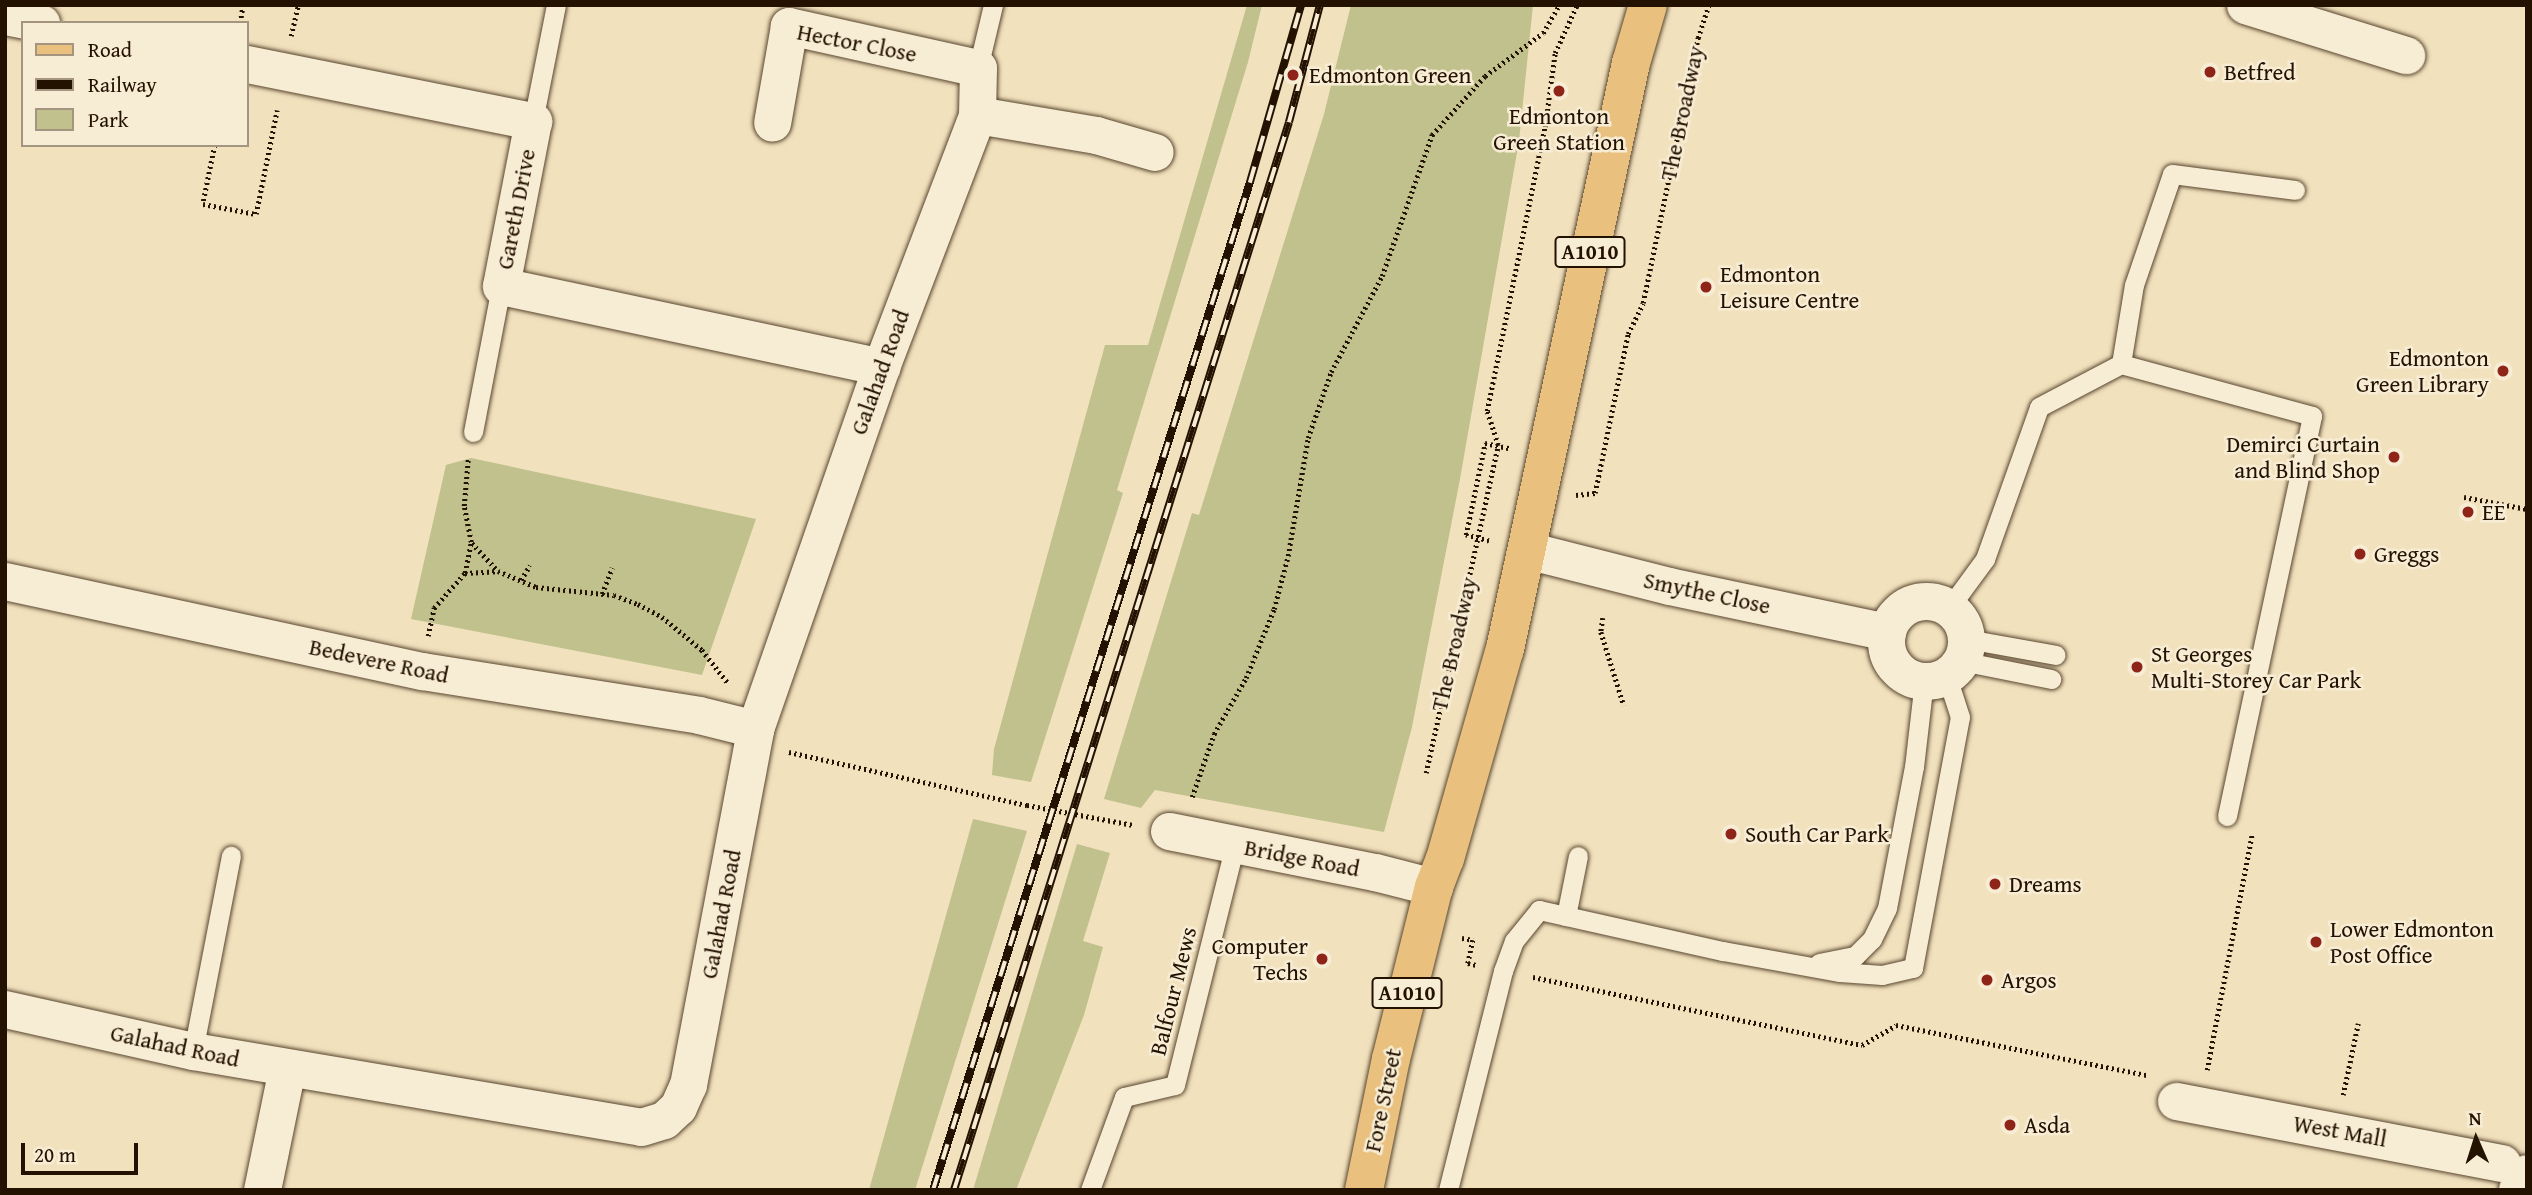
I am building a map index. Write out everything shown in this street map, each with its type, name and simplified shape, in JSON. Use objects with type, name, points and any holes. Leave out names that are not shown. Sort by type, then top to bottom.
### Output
[{"type":"main road","name":"The Broadway","points":[[1434,887],[1445,859],[1505,649],[1539,501],[1552,427],[1631,63],[1648,5]]},
{"type":"main road","name":"Fore Street","points":[[1364,1190],[1391,1059],[1434,887]]},
{"type":"street","points":[[2245,5],[2406,55]]},
{"type":"street","points":[[5,16],[31,21]]},
{"type":"street","name":"Hector Close","points":[[772,123],[789,26],[978,68]]},
{"type":"street","name":"Gareth Drive","points":[[248,64],[533,121],[501,286],[881,367]]},
{"type":"street","name":"Galahad Road","points":[[5,1009],[193,1051],[642,1127],[664,1120],[678,1107],[688,1085],[755,729],[881,367],[977,115],[978,68]]},
{"type":"street","points":[[977,115],[1096,135],[1155,152]]},
{"type":"street","name":"Smythe Close","points":[[1527,550],[1669,586],[1887,632]]},
{"type":"street","name":"Bedevere Road","points":[[5,581],[422,671],[699,715],[755,729]]},
{"type":"street","points":[[1933,602],[1949,653],[1910,678],[1899,671],[1889,656],[1887,632],[1899,612],[1913,603],[1933,602]]},
{"type":"street","name":"Bridge Road","points":[[1178,833],[1375,872],[1434,887]]},
{"type":"street","points":[[262,1190],[286,1068]]},
{"type":"street","name":"West Mall","points":[[2188,1103],[2336,1130],[2516,1176]]},
{"type":"lane","points":[[533,121],[556,5]]},
{"type":"lane","points":[[978,68],[993,5]]},
{"type":"lane","points":[[2121,364],[2134,285],[2172,174],[2295,190]]},
{"type":"lane","points":[[473,432],[501,286]]},
{"type":"lane","points":[[1794,965],[1855,956],[1872,939],[1887,908],[1914,767],[1949,653],[2039,407],[2121,364],[2312,416],[2227,816]]},
{"type":"lane","points":[[1949,653],[2056,655]]},
{"type":"lane","points":[[1949,653],[2051,679]]},
{"type":"lane","points":[[1448,1190],[1503,971],[1514,941],[1539,910],[1794,965],[1882,975],[1913,968],[1960,717],[1949,653]]},
{"type":"lane","name":"Balfour Mews","points":[[1090,1190],[1124,1097],[1175,1085],[1235,845]]},
{"type":"lane","points":[[193,1051],[231,856]]},
{"type":"lane","points":[[1566,916],[1578,856]]},
{"type":"path","points":[[1178,833],[1214,734],[1246,678],[1274,610],[1288,556],[1311,427],[1331,372],[1382,276],[1432,135],[1485,76],[1543,33],[1559,5]]},
{"type":"path","name":"The Broadway","points":[[1425,775],[1498,445],[1488,422],[1492,386],[1545,127],[1555,53],[1577,5]]},
{"type":"path","name":"The Broadway","points":[[1539,501],[1595,493],[1628,334],[1643,303],[1698,38],[1709,5]]},
{"type":"path","points":[[215,147],[203,204],[256,214],[284,71]]},
{"type":"path","points":[[422,671],[434,608],[465,573],[471,542],[464,506],[466,470],[473,432]]},
{"type":"path","points":[[1478,539],[1466,535],[1485,443]]},
{"type":"path","points":[[2463,497],[2527,509]]},
{"type":"path","points":[[471,542],[498,571]]},
{"type":"path","points":[[521,580],[530,565]]},
{"type":"path","points":[[602,594],[612,568]]},
{"type":"path","points":[[465,573],[498,571],[536,587],[602,594],[638,604],[662,617],[702,650],[730,685],[737,689]]},
{"type":"path","points":[[1603,618],[1601,632],[1624,706]]},
{"type":"path","points":[[755,729],[768,744],[778,749],[1094,818]]},
{"type":"path","points":[[1531,977],[1862,1045],[1896,1025],[2149,1075],[2188,1103],[2254,822],[2227,816]]},
{"type":"path","points":[[1466,939],[1473,940],[1468,963]]},
{"type":"path","points":[[2336,1130],[2358,1024]]},
{"type":"green space","points":[[1247,5],[1262,5],[1248,62],[1117,490],[1123,493],[1031,782],[992,775],[994,749],[1105,345],[1148,345]]},
{"type":"green space","points":[[1351,5],[1533,5],[1519,141],[1460,479],[1412,727],[1384,832],[1155,790],[1141,808],[1104,799],[1192,513],[1199,515],[1324,114]]},
{"type":"green space","points":[[471,458],[756,519],[702,675],[411,619],[446,465]]},
{"type":"green space","points":[[973,819],[1027,831],[915,1190],[869,1190]]},
{"type":"green space","points":[[1077,844],[1110,853],[1083,941],[1103,947],[1084,1015],[1016,1190],[973,1190]]},
{"type":"railway","points":[[933,1190],[1250,182],[1301,5]]},
{"type":"railway","points":[[954,1190],[1289,122],[1320,5]]},
{"type":"place","name":"Betfred","points":[[2210,72]]},
{"type":"place","name":"Edmonton Green","points":[[1293,75]]},
{"type":"place","name":"Edmonton Green Station","points":[[1559,91]]},
{"type":"place","name":"Edmonton Leisure Centre","points":[[1706,287]]},
{"type":"place","name":"Edmonton Green Library","points":[[2503,371]]},
{"type":"place","name":"Demirci Curtain and Blind Shop","points":[[2394,457]]},
{"type":"place","name":"EE","points":[[2468,512]]},
{"type":"place","name":"Greggs","points":[[2360,554]]},
{"type":"place","name":"St Georges Multi-Storey Car Park","points":[[2137,667]]},
{"type":"place","name":"South Car Park","points":[[1731,834]]},
{"type":"place","name":"Dreams","points":[[1995,884]]},
{"type":"place","name":"Lower Edmonton Post Office","points":[[2316,942]]},
{"type":"place","name":"Computer Techs","points":[[1322,959]]},
{"type":"place","name":"Argos","points":[[1987,980]]},
{"type":"place","name":"Asda","points":[[2010,1125]]}]
